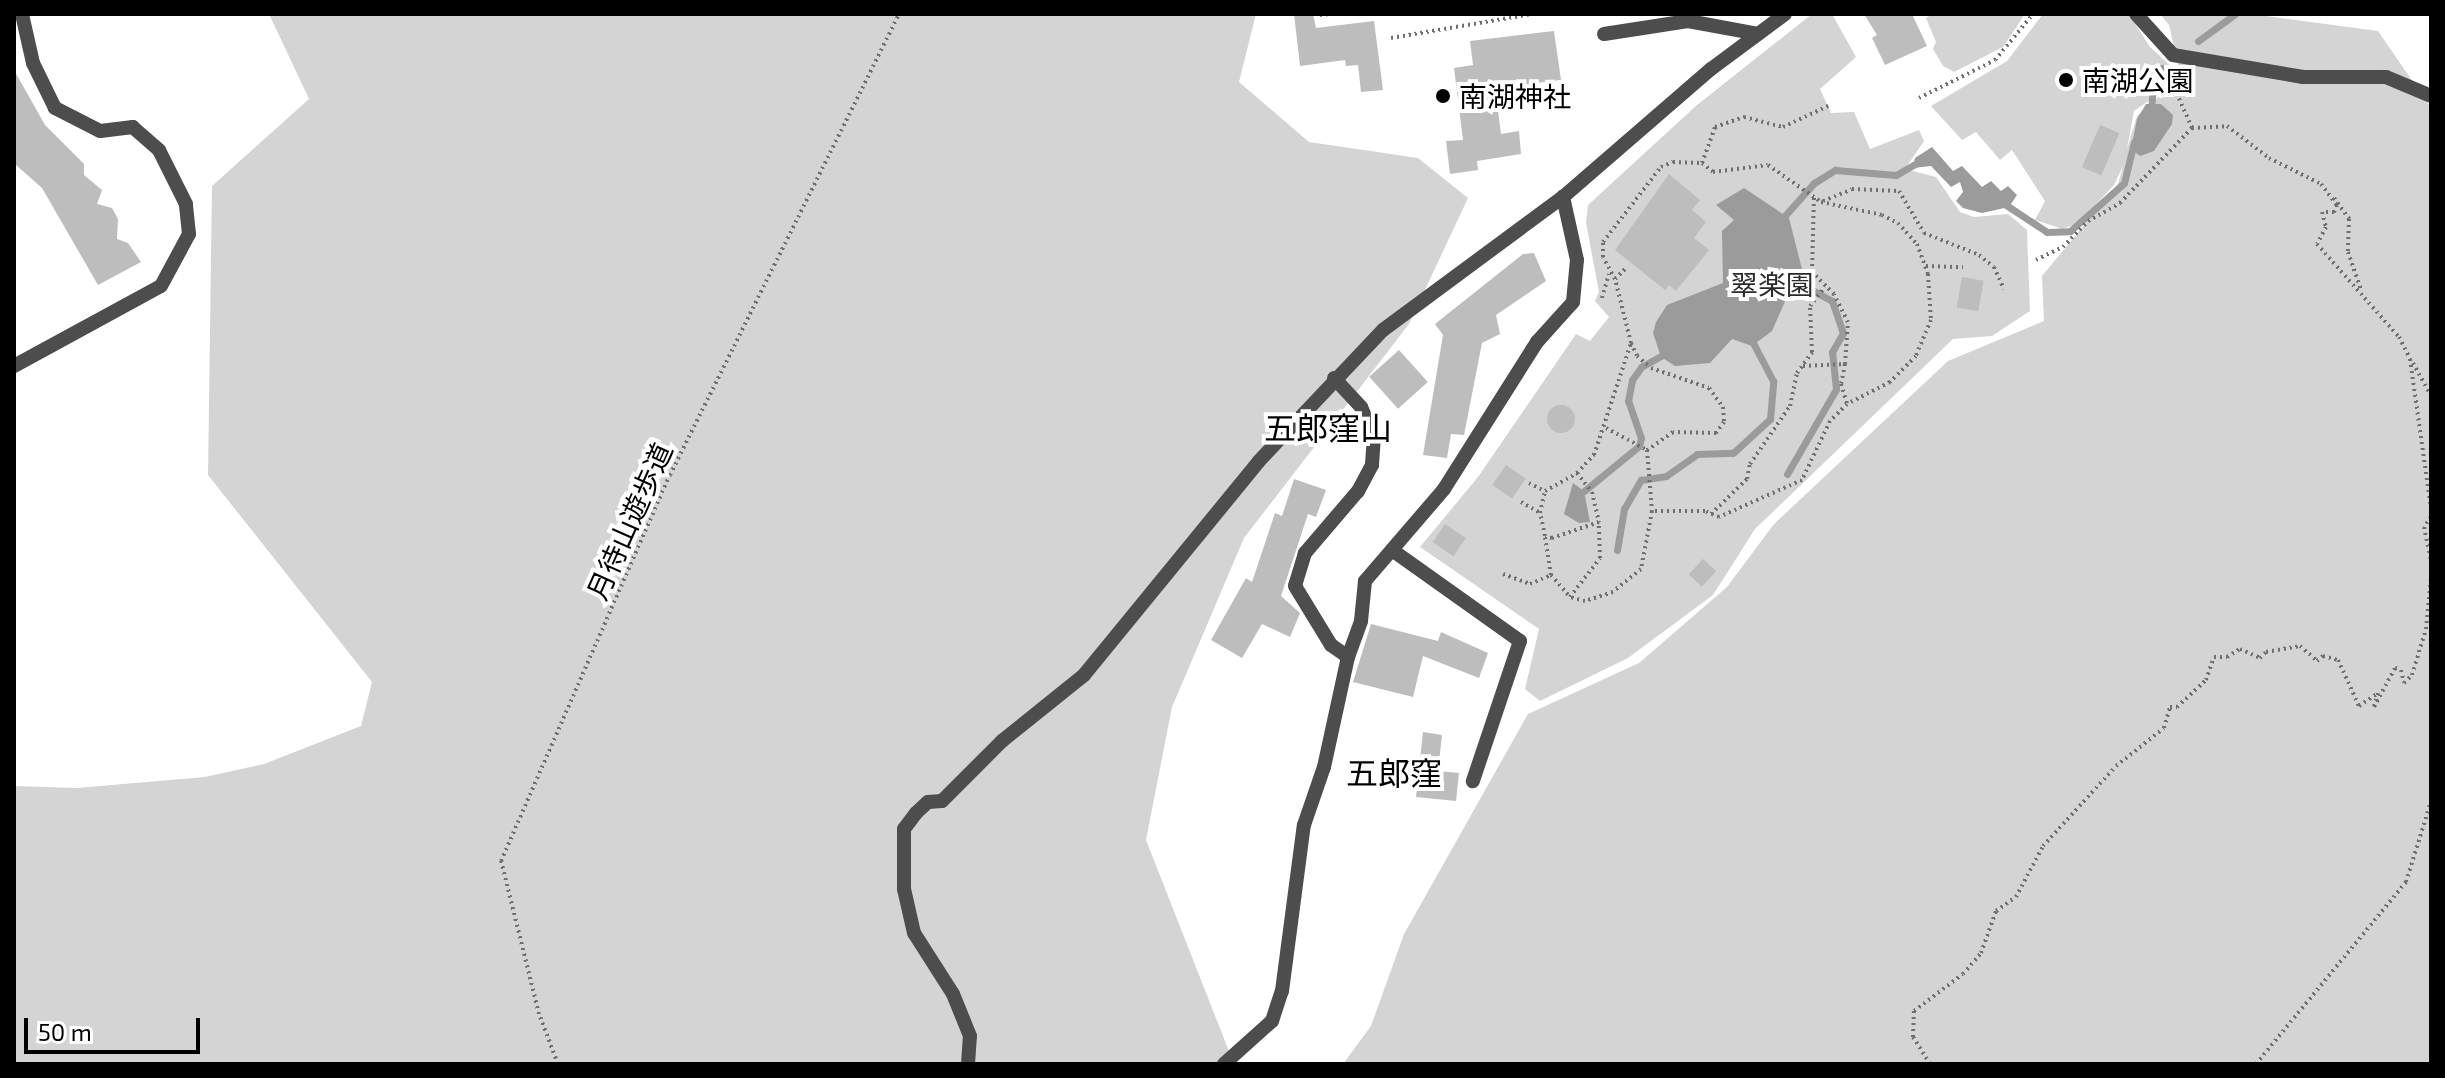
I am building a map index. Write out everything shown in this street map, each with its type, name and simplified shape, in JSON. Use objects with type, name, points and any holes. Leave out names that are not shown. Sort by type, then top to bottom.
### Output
[{"type":"street","points":[[14,366],[161,286],[189,234],[186,204],[159,150],[133,127],[100,131],[55,108],[33,63],[22,14]]},
{"type":"street","points":[[968,1064],[970,1036],[953,994],[914,933],[904,889],[904,829],[928,802],[942,801],[1002,741],[1084,675],[1334,378],[1383,330],[1563,197],[1785,14]]},
{"type":"street","points":[[2136,14],[2173,55],[2303,77],[2386,77],[2431,96]]},
{"type":"street","points":[[1604,34],[1688,21],[1758,34]]},
{"type":"street","points":[[1224,1064],[1272,1021],[1282,991],[1304,825],[1324,767],[1348,657],[1361,621],[1365,581],[1444,489],[1537,342],[1573,302],[1577,260],[1563,197]]},
{"type":"street","points":[[1334,378],[1361,407],[1374,436],[1372,465],[1358,491],[1305,553],[1295,586],[1331,645],[1348,657]]},
{"type":"street","points":[[1392,550],[1520,641],[1473,781]]},
{"type":"path","name":"月待山遊歩道","points":[[558,1064],[539,1014],[501,861],[670,475],[899,14]]},
{"type":"path","points":[[1320,15],[1330,14]]},
{"type":"path","points":[[1391,38],[1532,14]]},
{"type":"path","points":[[1919,98],[1995,60],[2033,14]]},
{"type":"path","points":[[2173,55],[2167,70],[2192,128]]},
{"type":"path","points":[[1702,163],[1715,127],[1744,117],[1783,127],[1828,106]]},
{"type":"path","points":[[2036,260],[2063,247],[2088,221],[2120,203],[2192,128],[2227,126],[2344,205],[2349,219],[2348,252],[2362,293]]},
{"type":"path","points":[[1602,298],[1609,274],[1603,242],[1661,167],[1702,163],[1713,172],[1768,165],[1821,202],[1847,205],[1898,223],[1917,244],[1926,266],[1931,320],[1916,356],[1880,389],[1847,404],[1819,437],[1802,480],[1732,513],[1652,511]]},
{"type":"path","points":[[1821,202],[1852,189],[1899,191],[1924,233],[1979,255],[1994,267],[2004,289]]},
{"type":"path","points":[[1814,196],[1812,272],[1842,305],[1848,322],[1841,384],[1847,404]]},
{"type":"path","points":[[2332,197],[2337,205],[2334,212],[2322,212],[2326,227],[2317,244],[2340,276],[2362,293],[2399,337],[2431,396]]},
{"type":"path","points":[[1926,266],[1963,267]]},
{"type":"path","points":[[1615,279],[1627,267]]},
{"type":"path","points":[[1609,274],[1615,279],[1631,343],[1643,362],[1651,368],[1709,388],[1723,407],[1724,422],[1716,433],[1669,433],[1646,450]]},
{"type":"path","points":[[1711,514],[1747,479],[1750,464],[1790,406],[1813,343],[1810,306],[1825,287]]},
{"type":"path","points":[[1606,428],[1646,450],[1651,468],[1652,511],[1641,569],[1613,592],[1599,597],[1570,597],[1551,575],[1540,513],[1545,491],[1577,473],[1594,455],[1606,428],[1620,364],[1631,343]]},
{"type":"path","points":[[2410,359],[2431,508]]},
{"type":"path","points":[[1803,366],[1843,363]]},
{"type":"path","points":[[1570,597],[1585,571],[1597,564],[1599,522],[1592,492],[1585,479],[1577,473]]},
{"type":"path","points":[[1529,483],[1545,491]]},
{"type":"path","points":[[1521,502],[1540,513]]},
{"type":"path","points":[[2431,517],[2424,527],[2431,561]]},
{"type":"path","points":[[1545,536],[1583,529],[1599,522]]},
{"type":"path","points":[[1503,574],[1530,584],[1551,575]]},
{"type":"path","points":[[1930,1064],[1913,1037],[1914,1011],[1963,974],[1981,953],[1996,911],[2016,897],[2043,846],[2116,766],[2164,728],[2170,707],[2177,707],[2202,684],[2214,657],[2227,657],[2240,649],[2260,658],[2300,646],[2317,661],[2323,656],[2338,660],[2359,706],[2378,693],[2374,707],[2395,668],[2401,670],[2404,683],[2412,675],[2426,629],[2431,577]]},
{"type":"path","points":[[2256,1064],[2406,882],[2431,801]]},
{"type":"green space","points":[[269,14],[1256,14],[1239,82],[1309,142],[1418,158],[1468,198],[1409,324],[1244,538],[1172,707],[1146,840],[1234,1064],[14,1064],[14,786],[77,788],[205,777],[264,764],[361,726],[372,682],[208,475],[212,186],[309,99]]},
{"type":"green space","name":"翠楽園","points":[[1812,14],[1832,14],[1856,57],[1820,89],[1831,113],[1854,112],[1870,149],[1919,130],[1924,141],[1905,169],[1936,177],[1960,212],[1974,217],[2008,214],[2027,230],[2030,311],[1992,336],[1953,339],[1755,529],[1713,595],[1628,658],[1540,701],[1525,689],[1539,629],[1420,547],[1478,477],[1576,334],[1590,341],[1609,317],[1595,301],[1599,292],[1586,223],[1588,205],[1697,105]]},
{"type":"green space","points":[[1932,14],[2025,14],[2003,47],[1954,72],[1943,66],[1933,49],[1936,42],[1926,18]]},
{"type":"green space","points":[[2043,14],[2129,14],[2150,47],[2177,72],[2167,88],[2134,111],[2127,149],[2137,116],[2181,77],[2169,25],[2160,14],[2251,14],[2378,31],[2431,108],[2431,1064],[1343,1064],[1371,1026],[1404,934],[1528,714],[1639,663],[1727,587],[1774,524],[1948,361],[2044,321],[2042,276],[2118,184],[2123,166],[2114,185],[2078,223],[2063,229],[2035,220],[2045,201],[2012,150],[2000,160],[1976,132],[1962,140],[1931,106],[2007,61]]},
{"type":"shaded area","points":[[2146,104],[2161,104],[2173,115],[2172,124],[2154,151],[2140,156],[2131,149],[2137,119]]},
{"type":"shaded area","points":[[1932,147],[1953,171],[1962,166],[1982,187],[1991,181],[2001,191],[2008,186],[2017,195],[2009,207],[1982,213],[1963,208],[1956,201],[1963,192],[1960,182],[1951,187],[1931,166],[1913,168],[1915,158]]},
{"type":"shaded area","points":[[1744,188],[1789,218],[1804,277],[1817,290],[1787,297],[1772,331],[1752,346],[1732,339],[1710,363],[1675,366],[1661,357],[1653,333],[1656,322],[1667,305],[1723,283],[1722,231],[1734,220],[1716,205]]},
{"type":"shaded area","points":[[1573,483],[1584,491],[1590,522],[1579,523],[1564,514]]},
{"type":"building","points":[[1294,14],[1313,14],[1316,28],[1374,21],[1383,90],[1361,92],[1358,65],[1346,66],[1345,60],[1300,66]]},
{"type":"building","points":[[1864,14],[1912,14],[1927,46],[1885,65],[1872,38],[1877,35]]},
{"type":"building","points":[[1554,31],[1561,80],[1495,88],[1501,134],[1519,131],[1521,154],[1477,161],[1478,170],[1450,174],[1446,141],[1463,140],[1454,68],[1473,65],[1470,41]]},
{"type":"building","points":[[14,70],[45,125],[84,164],[84,175],[102,190],[97,204],[112,208],[118,219],[117,239],[128,243],[141,262],[98,285],[42,188],[16,165]]},
{"type":"building","points":[[2100,125],[2119,133],[2101,176],[2082,167]]},
{"type":"building","points":[[1669,174],[1700,200],[1692,210],[1706,222],[1694,238],[1709,250],[1676,291],[1669,285],[1665,290],[1615,250]]},
{"type":"building","points":[[1534,253],[1546,281],[1496,315],[1500,334],[1482,343],[1464,435],[1451,434],[1447,458],[1423,455],[1443,335],[1435,324],[1523,254]]},
{"type":"building","points":[[1962,277],[1984,281],[1978,311],[1957,308]]},
{"type":"building","points":[[1399,350],[1428,382],[1398,409],[1369,377]]},
{"type":"building","points":[[1561,405],[1571,409],[1575,419],[1571,429],[1561,433],[1551,429],[1547,419],[1551,409]]},
{"type":"building","points":[[1506,465],[1526,479],[1512,498],[1492,485]]},
{"type":"building","points":[[1294,479],[1326,490],[1316,517],[1308,514],[1281,596],[1300,613],[1290,637],[1262,624],[1242,658],[1211,640],[1246,578],[1252,582],[1275,513],[1282,516]]},
{"type":"building","points":[[1445,524],[1466,538],[1453,556],[1433,542]]},
{"type":"building","points":[[1703,559],[1716,571],[1702,587],[1689,574]]},
{"type":"building","points":[[1371,624],[1438,641],[1441,632],[1488,653],[1479,678],[1423,656],[1413,697],[1353,682]]},
{"type":"building","points":[[1423,732],[1442,735],[1438,771],[1459,773],[1456,801],[1416,797]]},
{"type":"waterway","points":[[2198,41],[2235,14]]},
{"type":"waterway","points":[[2151,110],[2154,77],[2162,68]]},
{"type":"waterway","points":[[2003,203],[2047,232],[2070,231],[2124,183],[2134,142]]},
{"type":"waterway","points":[[1781,220],[1814,183],[1835,170],[1896,175],[1920,161]]},
{"type":"waterway","points":[[1787,474],[1836,389],[1832,352],[1843,333],[1832,301],[1809,288]]},
{"type":"waterway","points":[[1617,550],[1624,509],[1641,480],[1666,476],[1697,454],[1733,453],[1770,419],[1773,381],[1751,339]]},
{"type":"waterway","points":[[1584,491],[1639,446],[1641,438],[1628,401],[1632,380],[1641,367],[1668,352]]},
{"type":"place","name":"南湖公園","points":[[2066,80]]},
{"type":"place","name":"南湖神社","points":[[1443,96]]},
{"type":"district","name":"五郎窪山","points":[[1328,427]]},
{"type":"district","name":"五郎窪","points":[[1394,772]]}]
